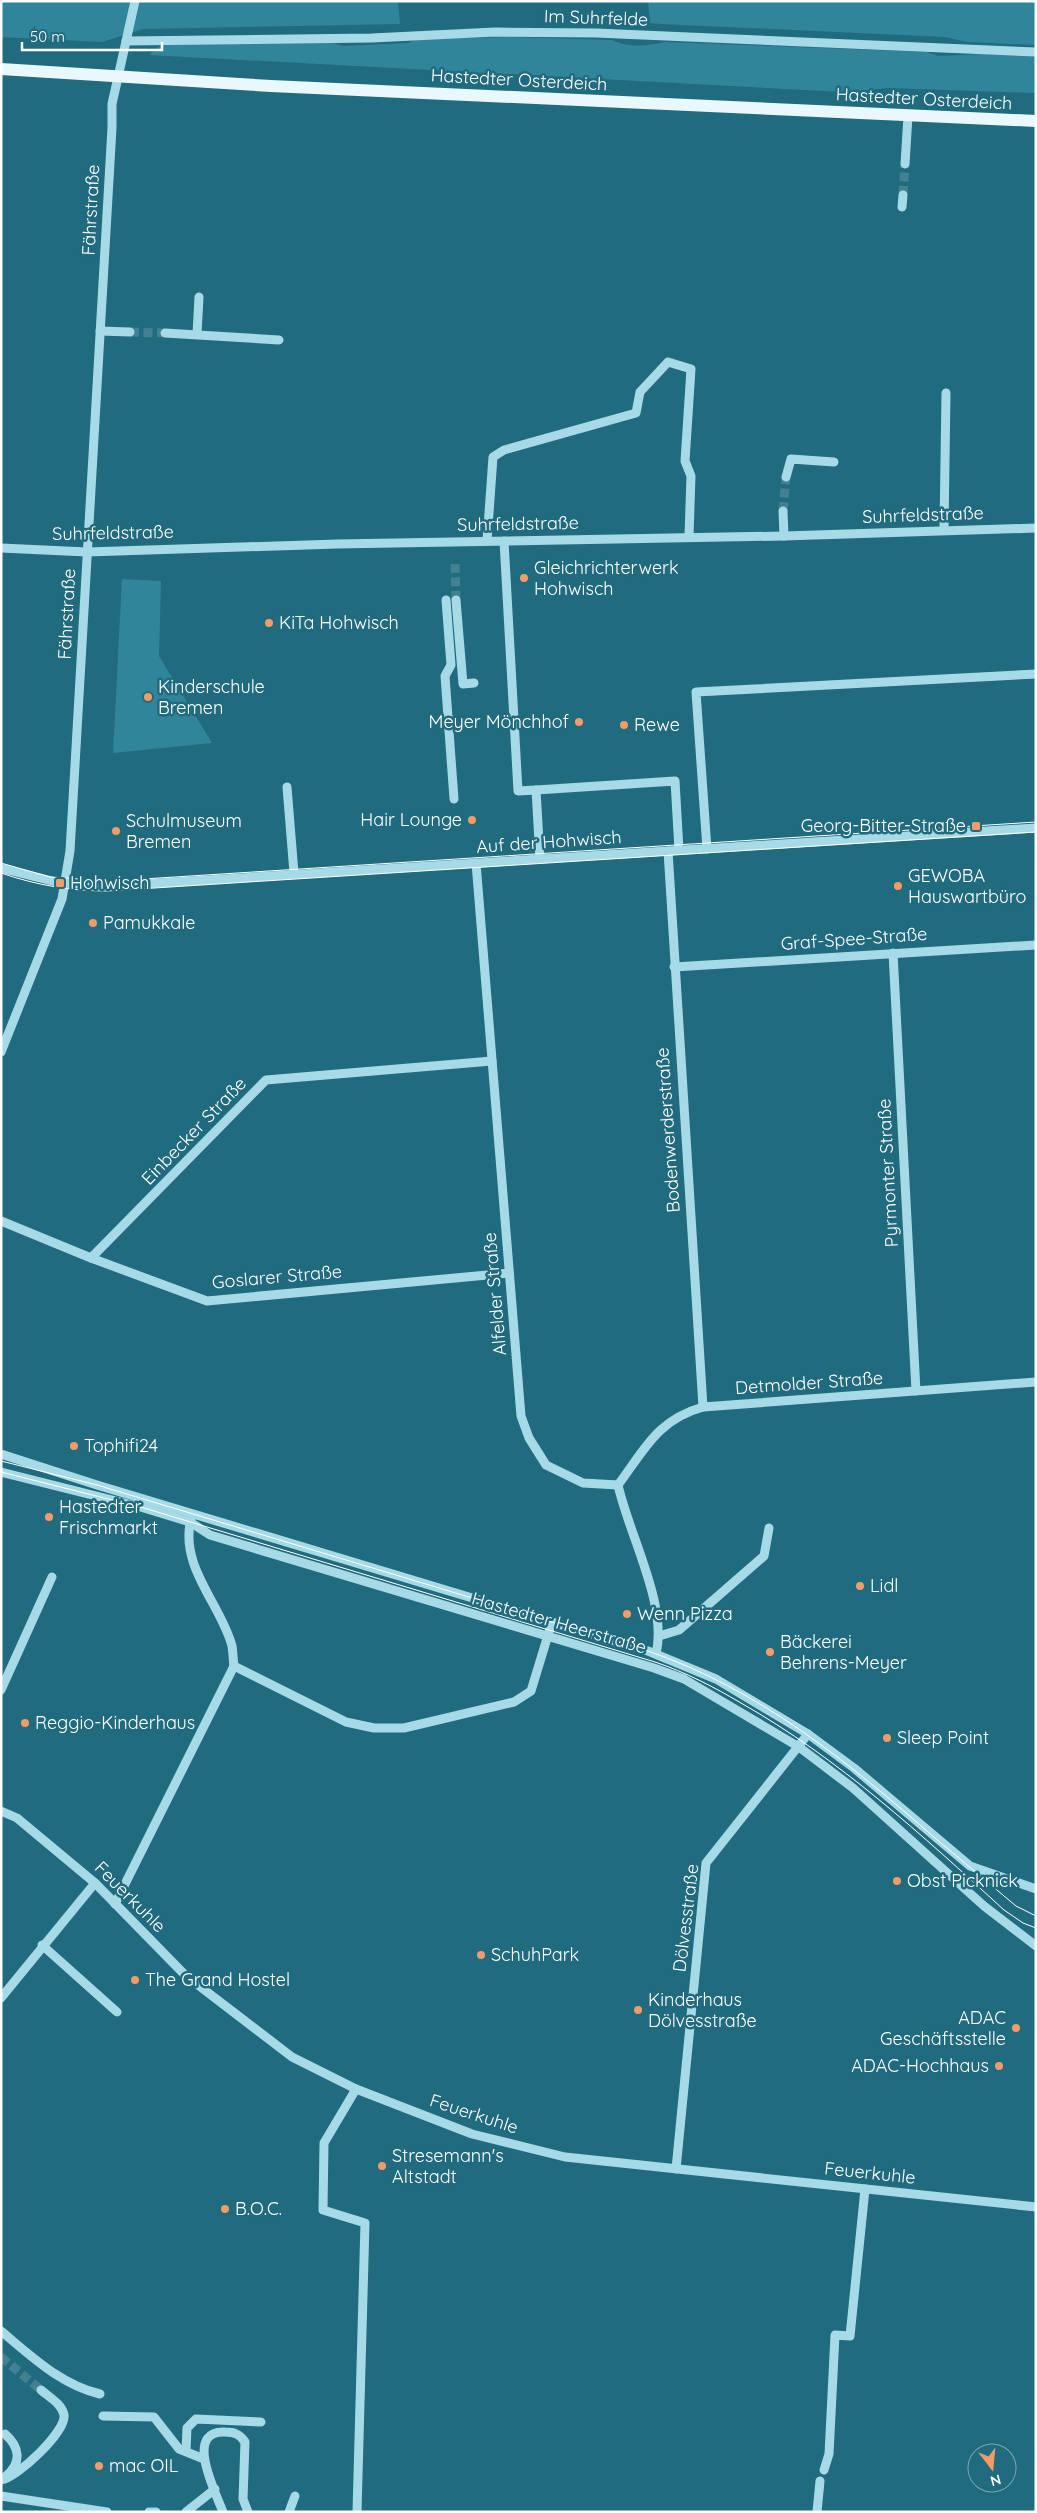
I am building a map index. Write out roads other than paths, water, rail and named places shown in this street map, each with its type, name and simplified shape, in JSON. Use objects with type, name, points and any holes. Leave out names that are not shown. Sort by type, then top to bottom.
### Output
[{"type":"main road","name":"Hastedter Osterdeich","points":[[1,69],[281,86],[1036,121]]},
{"type":"street","name":"Fährstraße","points":[[1,1052],[58,909],[65,884],[70,851],[112,104],[135,1]]},
{"type":"street","name":"Im Suhrfelde","points":[[126,41],[372,38],[495,32],[596,33],[1036,52]]},
{"type":"street","points":[[905,164],[908,116]]},
{"type":"street","points":[[902,207],[903,195]]},
{"type":"street","points":[[197,334],[199,297]]},
{"type":"street","points":[[100,331],[130,332]]},
{"type":"street","points":[[165,333],[279,340]]},
{"type":"street","points":[[487,541],[493,457],[504,450],[636,413],[640,392],[668,362],[691,370],[685,461],[690,476],[689,536]]},
{"type":"street","points":[[944,530],[946,393]]},
{"type":"street","points":[[786,477],[791,459],[834,462]]},
{"type":"street","points":[[783,511],[784,536]]},
{"type":"street","name":"Suhrfeldstraße","points":[[1,548],[87,552],[689,536],[784,536],[1036,528]]},
{"type":"street","points":[[504,541],[518,791],[675,781],[679,850]]},
{"type":"street","points":[[454,799],[445,676],[451,665],[451,600],[463,684],[474,683]]},
{"type":"street","points":[[707,849],[696,692],[1036,674]]},
{"type":"street","points":[[287,787],[294,874]]},
{"type":"street","points":[[536,790],[540,859]]},
{"type":"street","name":"Auf der Hohwisch","points":[[1,868],[65,884],[111,886],[1036,828]]},
{"type":"street","name":"Bodenwerderstraße","points":[[668,851],[703,1407]]},
{"type":"street","name":"Alfelder Straße","points":[[476,863],[521,1416],[529,1438],[546,1464],[584,1483],[618,1485]]},
{"type":"street","name":"Graf-Spee-Straße","points":[[674,967],[1036,945]]},
{"type":"street","name":"Pyrmonter Straße","points":[[893,953],[916,1391]]},
{"type":"street","name":"Einbecker Straße","points":[[91,1258],[266,1080],[492,1061]]},
{"type":"street","name":"Goslarer Straße","points":[[1,1221],[91,1258],[207,1301],[509,1273]]},
{"type":"street","name":"Detmolder Straße","points":[[618,1485],[656,1433],[668,1421],[684,1412],[703,1407],[1036,1382]]},
{"type":"street","name":"Hastedter Heerstraße","points":[[1,1454],[192,1518],[210,1535],[654,1668],[684,1679],[799,1747],[853,1788],[984,1906],[1036,1946]]},
{"type":"street","name":"Hastedter Heerstraße","points":[[1,1472],[192,1518],[656,1654],[716,1679],[808,1734],[854,1768],[970,1866],[1036,1888]]},
{"type":"street","points":[[618,1485],[657,1611],[659,1636],[656,1654]]},
{"type":"street","points":[[115,1904],[234,1666],[232,1646],[193,1561],[188,1542],[192,1518]]},
{"type":"street","points":[[659,1636],[679,1630],[764,1556],[769,1528]]},
{"type":"street","points":[[1,1690],[52,1577]]},
{"type":"street","points":[[234,1666],[346,1722],[374,1728],[404,1728],[514,1702],[531,1691],[552,1622]]},
{"type":"street","name":"Dölvesstraße","points":[[676,2169],[706,1863],[808,1734]]},
{"type":"street","name":"Feuerkuhle","points":[[1,1810],[17,1818],[95,1883],[193,1981],[292,2057],[356,2089],[472,2134],[555,2155],[1036,2206]]},
{"type":"street","points":[[1,1998],[42,1945],[95,1883]]},
{"type":"street","points":[[42,1945],[117,2012]]},
{"type":"street","points":[[356,2089],[324,2143],[323,2210],[365,2223],[357,2512]]},
{"type":"street","points":[[824,2470],[829,2454],[835,2335],[850,2336],[865,2188]]},
{"type":"street","points":[[1,2331],[44,2367],[71,2383],[100,2394]]},
{"type":"street","points":[[1,2479],[16,2474],[61,2428],[64,2418],[60,2407],[41,2390]]},
{"type":"street","points":[[103,2416],[154,2418],[179,2449],[204,2459]]},
{"type":"street","points":[[186,2452],[186,2428],[196,2419],[260,2422]]},
{"type":"street","points":[[223,2512],[204,2459],[205,2442],[214,2434],[232,2432],[242,2437],[246,2448],[243,2499],[248,2512]]},
{"type":"street","points":[[1,2479],[12,2471],[18,2456],[13,2441],[5,2434]]},
{"type":"street","points":[[817,2512],[820,2481]]},
{"type":"street","points":[[186,2512],[215,2489]]},
{"type":"street","points":[[1,2496],[107,2512]]},
{"type":"street","points":[[289,2512],[294,2496]]},
{"type":"street","points":[[149,2512],[156,2512]]},
{"type":"tunnel","points":[[903,195],[905,164]]},
{"type":"tunnel","points":[[130,332],[165,333]]},
{"type":"tunnel","points":[[783,511],[786,477]]},
{"type":"tunnel","points":[[455,564],[456,600]]},
{"type":"tunnel","points":[[1,2357],[41,2390]]},
{"type":"tram line","points":[[1,863],[50,877],[112,881],[1036,822]]},
{"type":"tram line","points":[[1,873],[53,886],[107,891],[1036,832]]},
{"type":"tram line","points":[[1,1461],[97,1485],[648,1651],[689,1667],[765,1707],[835,1755],[1016,1906],[1036,1916]]},
{"type":"tram line","points":[[1,1472],[144,1508],[655,1662],[688,1675],[741,1703],[811,1748],[878,1799],[1004,1910],[1023,1923],[1036,1928]]},
{"type":"place","name":"Gleichrichterwerk Hohwisch","points":[[524,578]]},
{"type":"place","name":"KiTa Hohwisch","points":[[269,623]]},
{"type":"place","name":"Kinderschule Bremen","points":[[148,697]]},
{"type":"place","name":"Meyer Mönchhof","points":[[579,722]]},
{"type":"place","name":"Rewe","points":[[624,725]]},
{"type":"place","name":"Hair Lounge","points":[[472,820]]},
{"type":"place","name":"Georg-Bitter-Straße","points":[[976,826]]},
{"type":"place","name":"Schulmuseum Bremen","points":[[116,831]]},
{"type":"place","name":"Hohwisch","points":[[60,883]]},
{"type":"place","name":"GEWOBA Hauswartbüro","points":[[898,886]]},
{"type":"place","name":"Pamukkale","points":[[93,923]]},
{"type":"place","name":"Tophifi24","points":[[74,1446]]},
{"type":"place","name":"Hastedter Frischmarkt","points":[[49,1517]]},
{"type":"place","name":"Lidl","points":[[860,1586]]},
{"type":"place","name":"Wenn Pizza","points":[[627,1614]]},
{"type":"place","name":"Bäckerei Behrens-Meyer","points":[[770,1652]]},
{"type":"place","name":"Reggio-Kinderhaus","points":[[25,1723]]},
{"type":"place","name":"Sleep Point","points":[[887,1738]]},
{"type":"place","name":"Obst Picknick","points":[[897,1881]]},
{"type":"place","name":"SchuhPark","points":[[481,1955]]},
{"type":"place","name":"The Grand Hostel","points":[[135,1980]]},
{"type":"place","name":"Kinderhaus Dölvesstraße","points":[[638,2010]]},
{"type":"place","name":"ADAC Geschäftsstelle","points":[[1016,2028]]},
{"type":"place","name":"ADAC-Hochhaus","points":[[999,2066]]},
{"type":"place","name":"Stresemann's Altstadt","points":[[382,2166]]},
{"type":"place","name":"B.O.C.","points":[[225,2209]]},
{"type":"place","name":"mac OIL","points":[[99,2466]]}]
